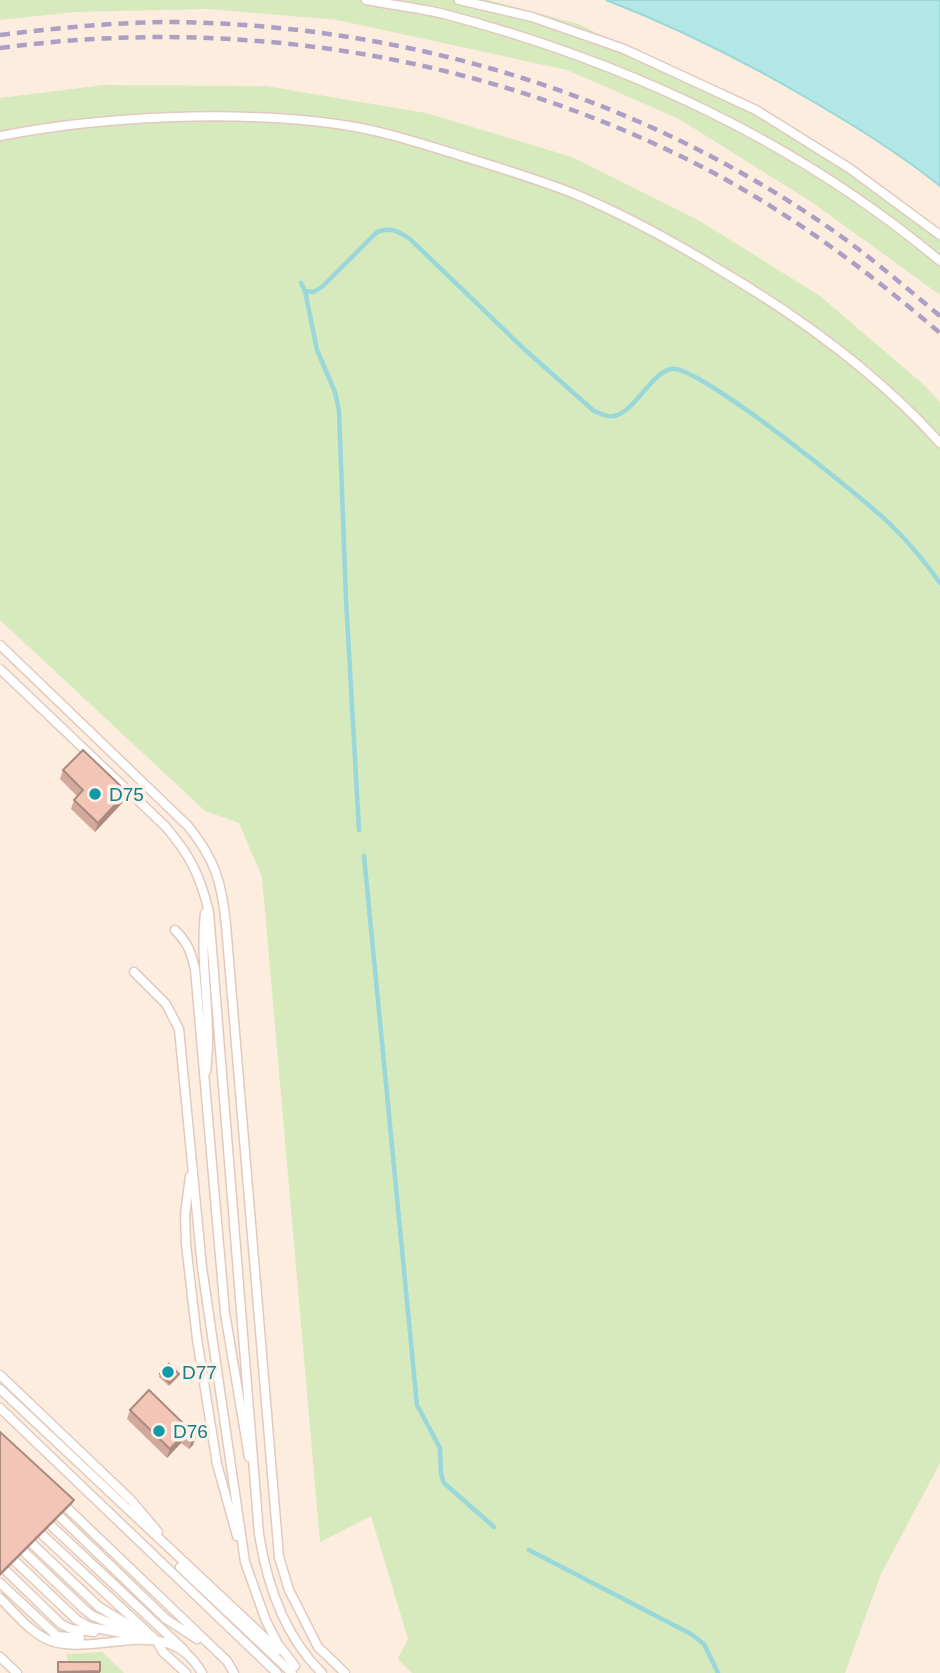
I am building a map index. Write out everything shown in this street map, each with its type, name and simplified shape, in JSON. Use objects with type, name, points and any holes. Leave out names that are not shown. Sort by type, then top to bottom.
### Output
[{"type":"lane","points":[[366,0],[442,14],[579,54],[651,85],[745,129],[826,177],[912,237],[940,261]]},
{"type":"lane","points":[[459,0],[531,17],[624,49],[756,110],[849,168],[940,235]]},
{"type":"lane","points":[[0,136],[120,120],[243,117],[338,124],[406,139],[496,167],[570,192],[659,233],[775,303],[848,356],[895,397],[940,443]]},
{"type":"lane","points":[[0,645],[188,826],[204,846],[216,869],[223,891],[279,1557],[289,1590],[318,1647],[345,1673]]},
{"type":"lane","points":[[0,669],[165,826],[194,864],[202,883],[207,902],[259,1534],[270,1586],[289,1630],[322,1673]]},
{"type":"lane","points":[[204,1087],[209,1051],[209,1014],[202,938],[207,902]]},
{"type":"lane","points":[[175,930],[191,950],[195,969],[225,1312],[257,1501]]},
{"type":"lane","points":[[134,972],[166,1004],[179,1029],[208,1316],[245,1562]]},
{"type":"lane","points":[[191,1166],[185,1214],[186,1244],[197,1339],[217,1464],[245,1562],[266,1621],[293,1669]]},
{"type":"lane","points":[[0,1375],[131,1500],[179,1559]]},
{"type":"lane","points":[[0,1390],[293,1669]]},
{"type":"lane","points":[[0,1390],[293,1669],[303,1673]]},
{"type":"lane","points":[[0,1408],[277,1673]]},
{"type":"lane","points":[[50,1492],[227,1661],[234,1673]]},
{"type":"lane","points":[[48,1506],[166,1619],[211,1648]]},
{"type":"lane","points":[[39,1514],[184,1650],[197,1663],[202,1673]]},
{"type":"lane","points":[[29,1523],[156,1640],[163,1652],[186,1673]]},
{"type":"lane","points":[[20,1531],[99,1607],[156,1640]]},
{"type":"lane","points":[[9,1539],[93,1616],[184,1650]]},
{"type":"lane","points":[[0,1547],[77,1620],[90,1627],[156,1640]]},
{"type":"lane","points":[[0,1565],[61,1624],[71,1629],[156,1640]]},
{"type":"lane","points":[[0,1583],[57,1636],[156,1640]]},
{"type":"lane","points":[[0,1598],[45,1638],[56,1642],[156,1640]]},
{"type":"lane","points":[[166,1619],[184,1650]]},
{"type":"lane","points":[[0,1657],[17,1673]]},
{"type":"green space","points":[[0,0],[488,0],[579,24],[800,138],[882,193],[940,238],[940,295],[813,203],[679,119],[567,70],[337,20],[207,9],[75,12],[0,20]]},
{"type":"green space","points":[[104,85],[266,86],[426,113],[572,157],[700,221],[820,296],[923,384],[940,402],[940,1463],[881,1574],[845,1673],[412,1673],[398,1659],[408,1639],[371,1516],[320,1542],[262,877],[239,823],[205,811],[0,620],[0,98]]},
{"type":"green space","points":[[102,1652],[124,1673],[98,1673],[68,1668],[67,1654]]},
{"type":"water","points":[[606,0],[940,0],[940,186],[875,140],[783,84],[683,33]]},
{"type":"building","name":"D75","points":[[83,750],[127,792],[98,823],[74,800],[83,790],[63,770]]},
{"type":"building","name":"D77","points":[[169,1364],[179,1374],[170,1383],[160,1374]]},
{"type":"building","points":[[149,1390],[196,1436],[192,1440],[185,1433],[170,1449],[130,1410]]},
{"type":"building","points":[[0,1432],[74,1500],[0,1574]]},
{"type":"building","points":[[58,1662],[100,1662],[100,1671],[58,1672]]},
{"type":"waterway","points":[[305,291],[314,292],[323,286],[377,232],[398,232],[410,239],[523,348],[594,411],[606,416],[622,413],[663,372],[671,369],[687,373],[746,409],[851,490],[898,533],[940,583]]},
{"type":"waterway","points":[[301,283],[317,350],[335,392],[339,411],[359,830]]},
{"type":"waterway","points":[[364,856],[417,1405],[440,1448],[444,1483],[494,1527]]},
{"type":"waterway","points":[[529,1550],[691,1634],[704,1644],[718,1673]]},
{"type":"railway","points":[[0,35],[152,22],[261,26],[347,37],[433,53],[516,76],[598,105],[678,140],[755,180],[842,237],[940,316]]},
{"type":"railway","points":[[0,48],[92,39],[183,37],[275,42],[365,54],[455,74],[543,99],[629,132],[742,189],[830,246],[940,333]]},
{"type":"place","name":"D75","points":[[95,794]]},
{"type":"place","name":"D77","points":[[168,1372]]},
{"type":"place","name":"D76","points":[[159,1431]]}]
